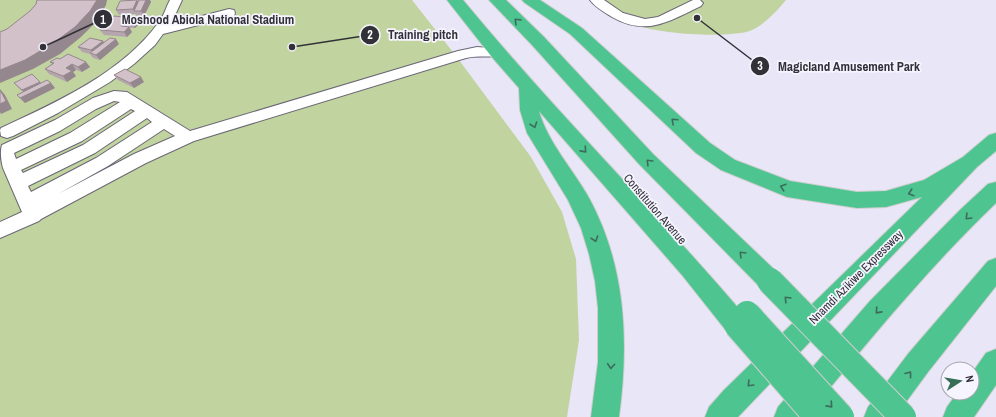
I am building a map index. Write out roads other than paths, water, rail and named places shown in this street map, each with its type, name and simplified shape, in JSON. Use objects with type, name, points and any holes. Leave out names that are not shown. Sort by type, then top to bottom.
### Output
[{"type":"highway","points":[[455,0],[480,30],[505,53]]},
{"type":"highway","points":[[468,0],[505,53],[690,268],[742,320],[817,417]]},
{"type":"highway","points":[[497,0],[538,41],[646,159],[770,281],[903,417]]},
{"type":"highway","points":[[530,0],[576,31],[703,148],[728,165],[787,188],[857,200],[886,199],[931,186],[970,162]]},
{"type":"highway","points":[[528,80],[527,96],[532,123],[582,204],[604,269],[613,321],[610,383],[605,417]]},
{"type":"highway","name":"Constitution Avenue","points":[[528,80],[722,285],[742,320],[841,417]]},
{"type":"highway","name":"Nnamdi Azikiwe Expressway","points":[[719,417],[734,400],[970,162],[996,140]]},
{"type":"highway","points":[[788,417],[879,309],[969,215],[996,190]]},
{"type":"highway","points":[[690,268],[722,285]]},
{"type":"highway","points":[[878,417],[918,363],[996,268]]},
{"type":"highway","points":[[957,417],[996,362]]},
{"type":"lane","points":[[7,132],[52,111],[95,85],[133,57],[160,31],[171,16],[176,0]]},
{"type":"lane","points":[[596,0],[624,18],[645,22],[663,20],[697,3]]},
{"type":"lane","points":[[160,31],[229,13]]},
{"type":"lane","points":[[464,54],[479,41],[480,30]]},
{"type":"lane","points":[[30,209],[188,137],[464,54],[477,51],[505,53]]},
{"type":"lane","points":[[30,209],[11,168],[76,136],[131,102],[188,137]]},
{"type":"lane","points":[[18,183],[89,148],[145,112]]},
{"type":"lane","points":[[0,230],[163,122]]},
{"type":"place","name":"Magicland Amusement Park","points":[[697,18]]},
{"type":"place","name":"Moshood Abiola National Stadium","points":[[43,47]]},
{"type":"place","name":"Training pitch","points":[[292,47]]}]
